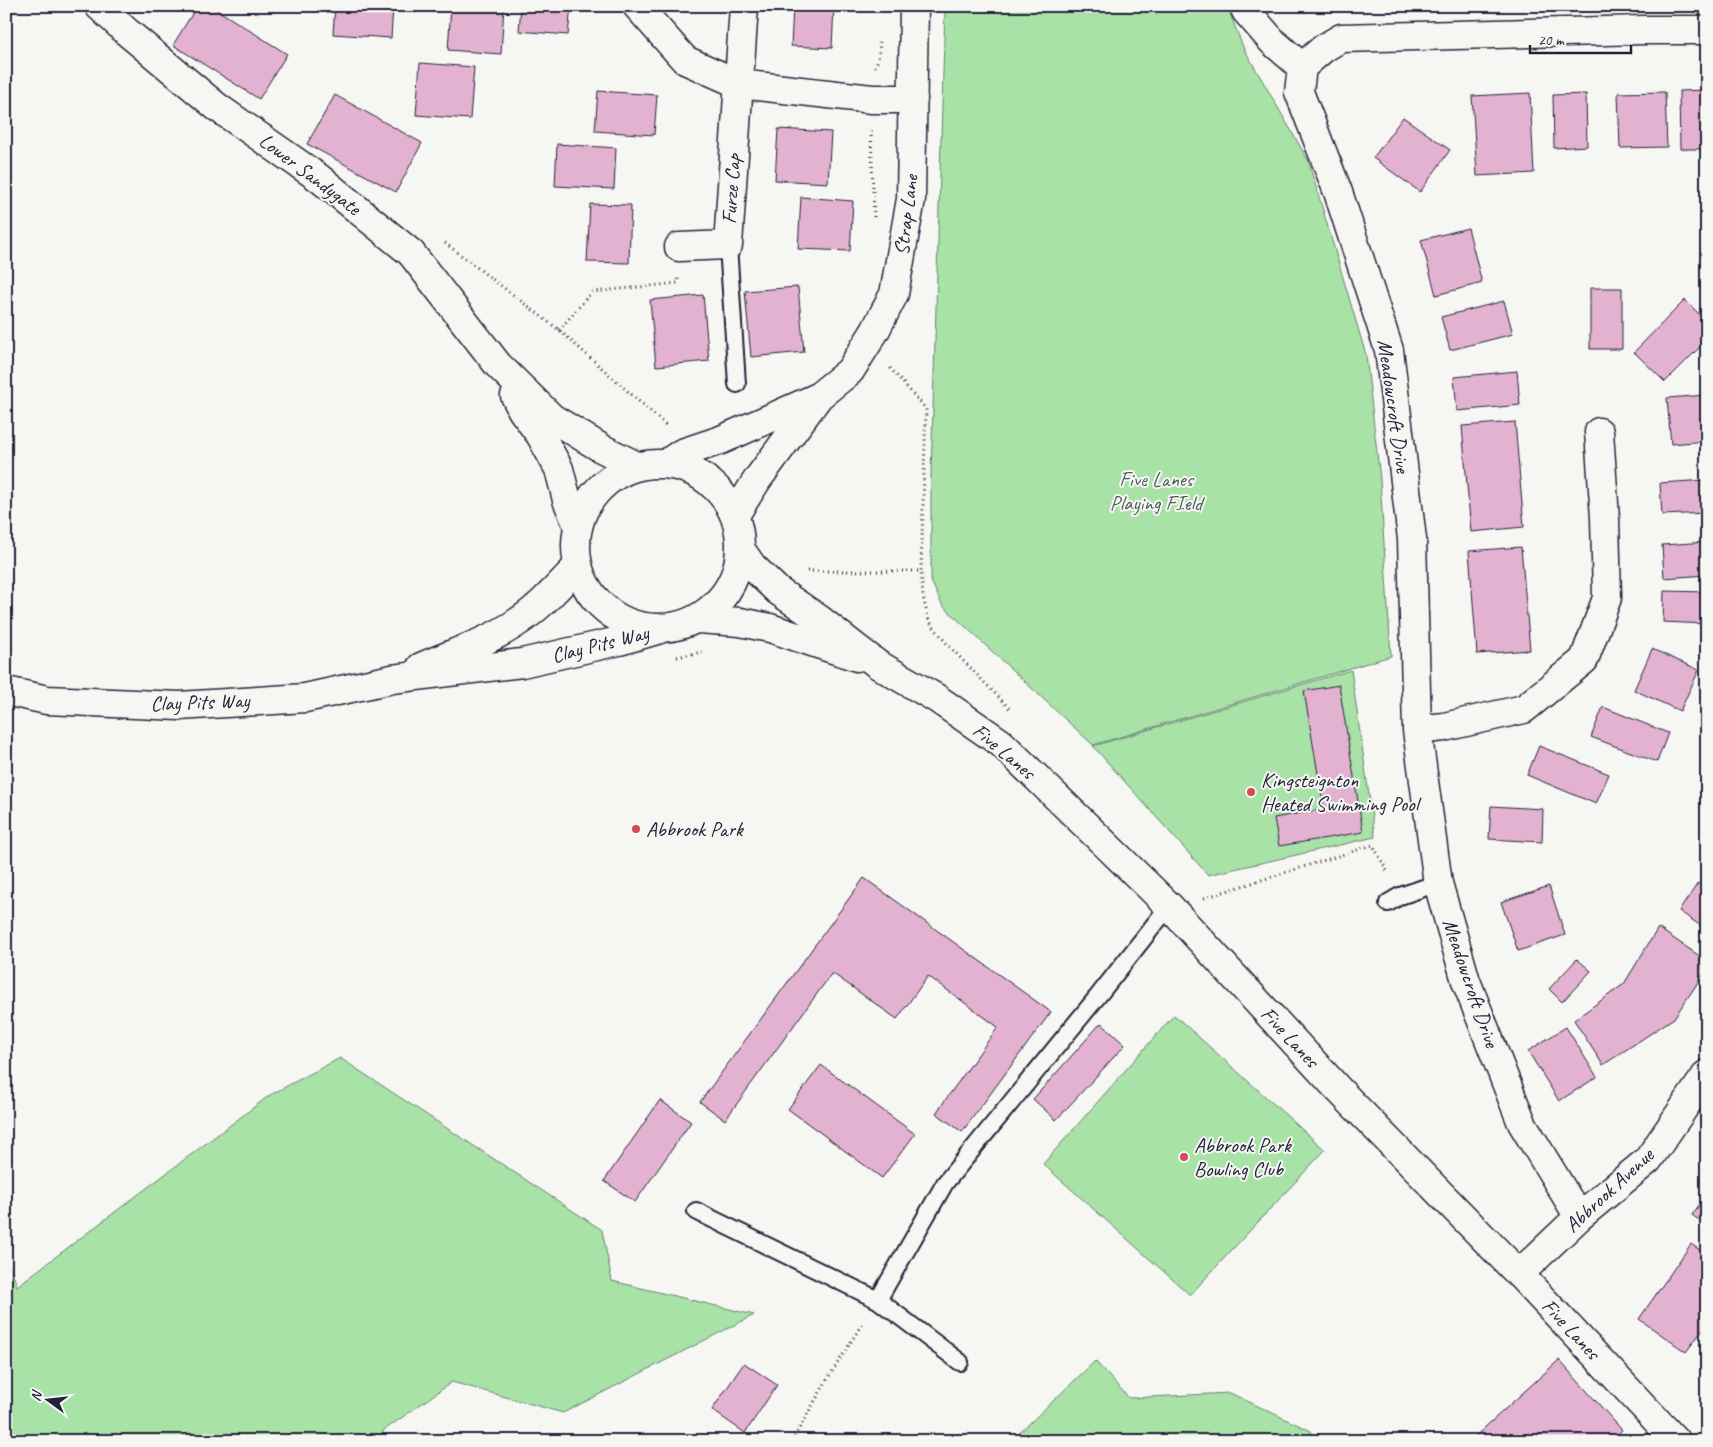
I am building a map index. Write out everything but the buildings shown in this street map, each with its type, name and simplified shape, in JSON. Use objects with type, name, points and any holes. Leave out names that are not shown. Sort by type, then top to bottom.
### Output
[{"type":"street","name":"Lower Sandygate","points":[[99,6],[127,32],[217,107],[319,178],[411,252],[498,365],[552,418],[601,448],[637,466]]},
{"type":"street","points":[[637,6],[685,60],[739,84],[872,99],[913,99]]},
{"type":"street","name":"Furze Cap","points":[[678,247],[728,245],[744,6]]},
{"type":"street","name":"Strap Lane","points":[[735,515],[757,480],[819,396],[850,371],[876,331],[894,294],[911,199],[914,6]]},
{"type":"street","points":[[1244,6],[1273,42],[1302,67],[1324,48],[1341,38],[1707,30]]},
{"type":"street","name":"Meadowcroft Drive","points":[[1302,67],[1299,92],[1338,192],[1389,350],[1412,539],[1417,730],[1438,883],[1466,980],[1522,1123],[1579,1217]]},
{"type":"street","name":"Lower Sandygate","points":[[498,365],[522,410],[541,436],[559,469],[567,500],[578,526]]},
{"type":"street","name":"Strap Lane","points":[[667,464],[682,453],[721,440],[819,396]]},
{"type":"street","points":[[1417,730],[1444,727],[1524,709],[1584,660],[1606,598],[1605,518],[1599,432]]},
{"type":"street","points":[[652,463],[667,464],[684,467],[701,475],[715,486],[726,499],[735,515],[741,550],[738,567],[732,583],[712,609],[698,619],[680,626],[660,629],[641,627],[624,621],[608,612],[595,599],[584,583],[578,566],[576,546],[578,526],[584,510],[594,494],[606,482],[620,472],[637,466],[652,463]]},
{"type":"street","name":"Five Lanes","points":[[741,550],[752,566],[778,591],[819,619],[877,664],[936,698],[1001,743],[1169,906],[1338,1089],[1519,1274],[1676,1441]]},
{"type":"street","name":"Clay Pits Way","points":[[392,679],[492,636],[518,622],[540,606],[578,566]]},
{"type":"street","name":"Five Lanes","points":[[698,619],[740,622],[770,628],[877,664]]},
{"type":"street","name":"Clay Pits Way","points":[[6,691],[47,700],[179,706],[305,698],[392,679],[522,663],[619,641],[660,629]]},
{"type":"street","name":"Abbrook Avenue","points":[[1519,1274],[1579,1217],[1648,1160],[1707,1074]]},
{"type":"lane","points":[[728,245],[737,384]]},
{"type":"lane","points":[[1394,899],[1438,883]]},
{"type":"lane","points":[[878,1300],[945,1183],[1169,906]]},
{"type":"lane","points":[[696,1212],[878,1300],[960,1362]]},
{"type":"path","points":[[874,222],[872,99],[874,70],[878,60],[881,33]]},
{"type":"path","points":[[559,330],[592,292],[678,283],[678,247]]},
{"type":"path","points":[[887,366],[926,409],[921,571],[923,597],[929,620],[948,645],[1013,712]]},
{"type":"path","points":[[1197,900],[1373,845],[1394,899]]},
{"type":"path","points":[[792,1441],[827,1380],[878,1300]]},
{"type":"green space","name":"Five Lanes Playing FIeld","points":[[945,6],[1227,6],[1243,47],[1308,160],[1366,355],[1380,479],[1391,656],[1093,745],[942,605],[931,581],[931,475]]},
{"type":"green space","name":"Kingsteignton Heated Swimming Pool","points":[[1351,670],[1375,837],[1208,875],[1093,746]]},
{"type":"green space","name":"Abbrook Park Bowling Club","points":[[1174,1015],[1325,1150],[1190,1295],[1043,1164]]},
{"type":"green space","points":[[340,1058],[602,1230],[612,1281],[754,1315],[563,1413],[452,1382],[383,1431],[381,1441],[20,1441],[6,1432],[6,1253],[17,1286],[270,1095]]},
{"type":"green space","points":[[1095,1361],[1129,1398],[1230,1393],[1311,1431],[1316,1441],[1011,1441]]},
{"type":"place","name":"Kingsteignton Heated Swimming Pool","points":[[1251,792]]},
{"type":"place","name":"Abbrook Park","points":[[636,829]]},
{"type":"place","name":"Abbrook Park Bowling Club","points":[[1184,1157]]}]
